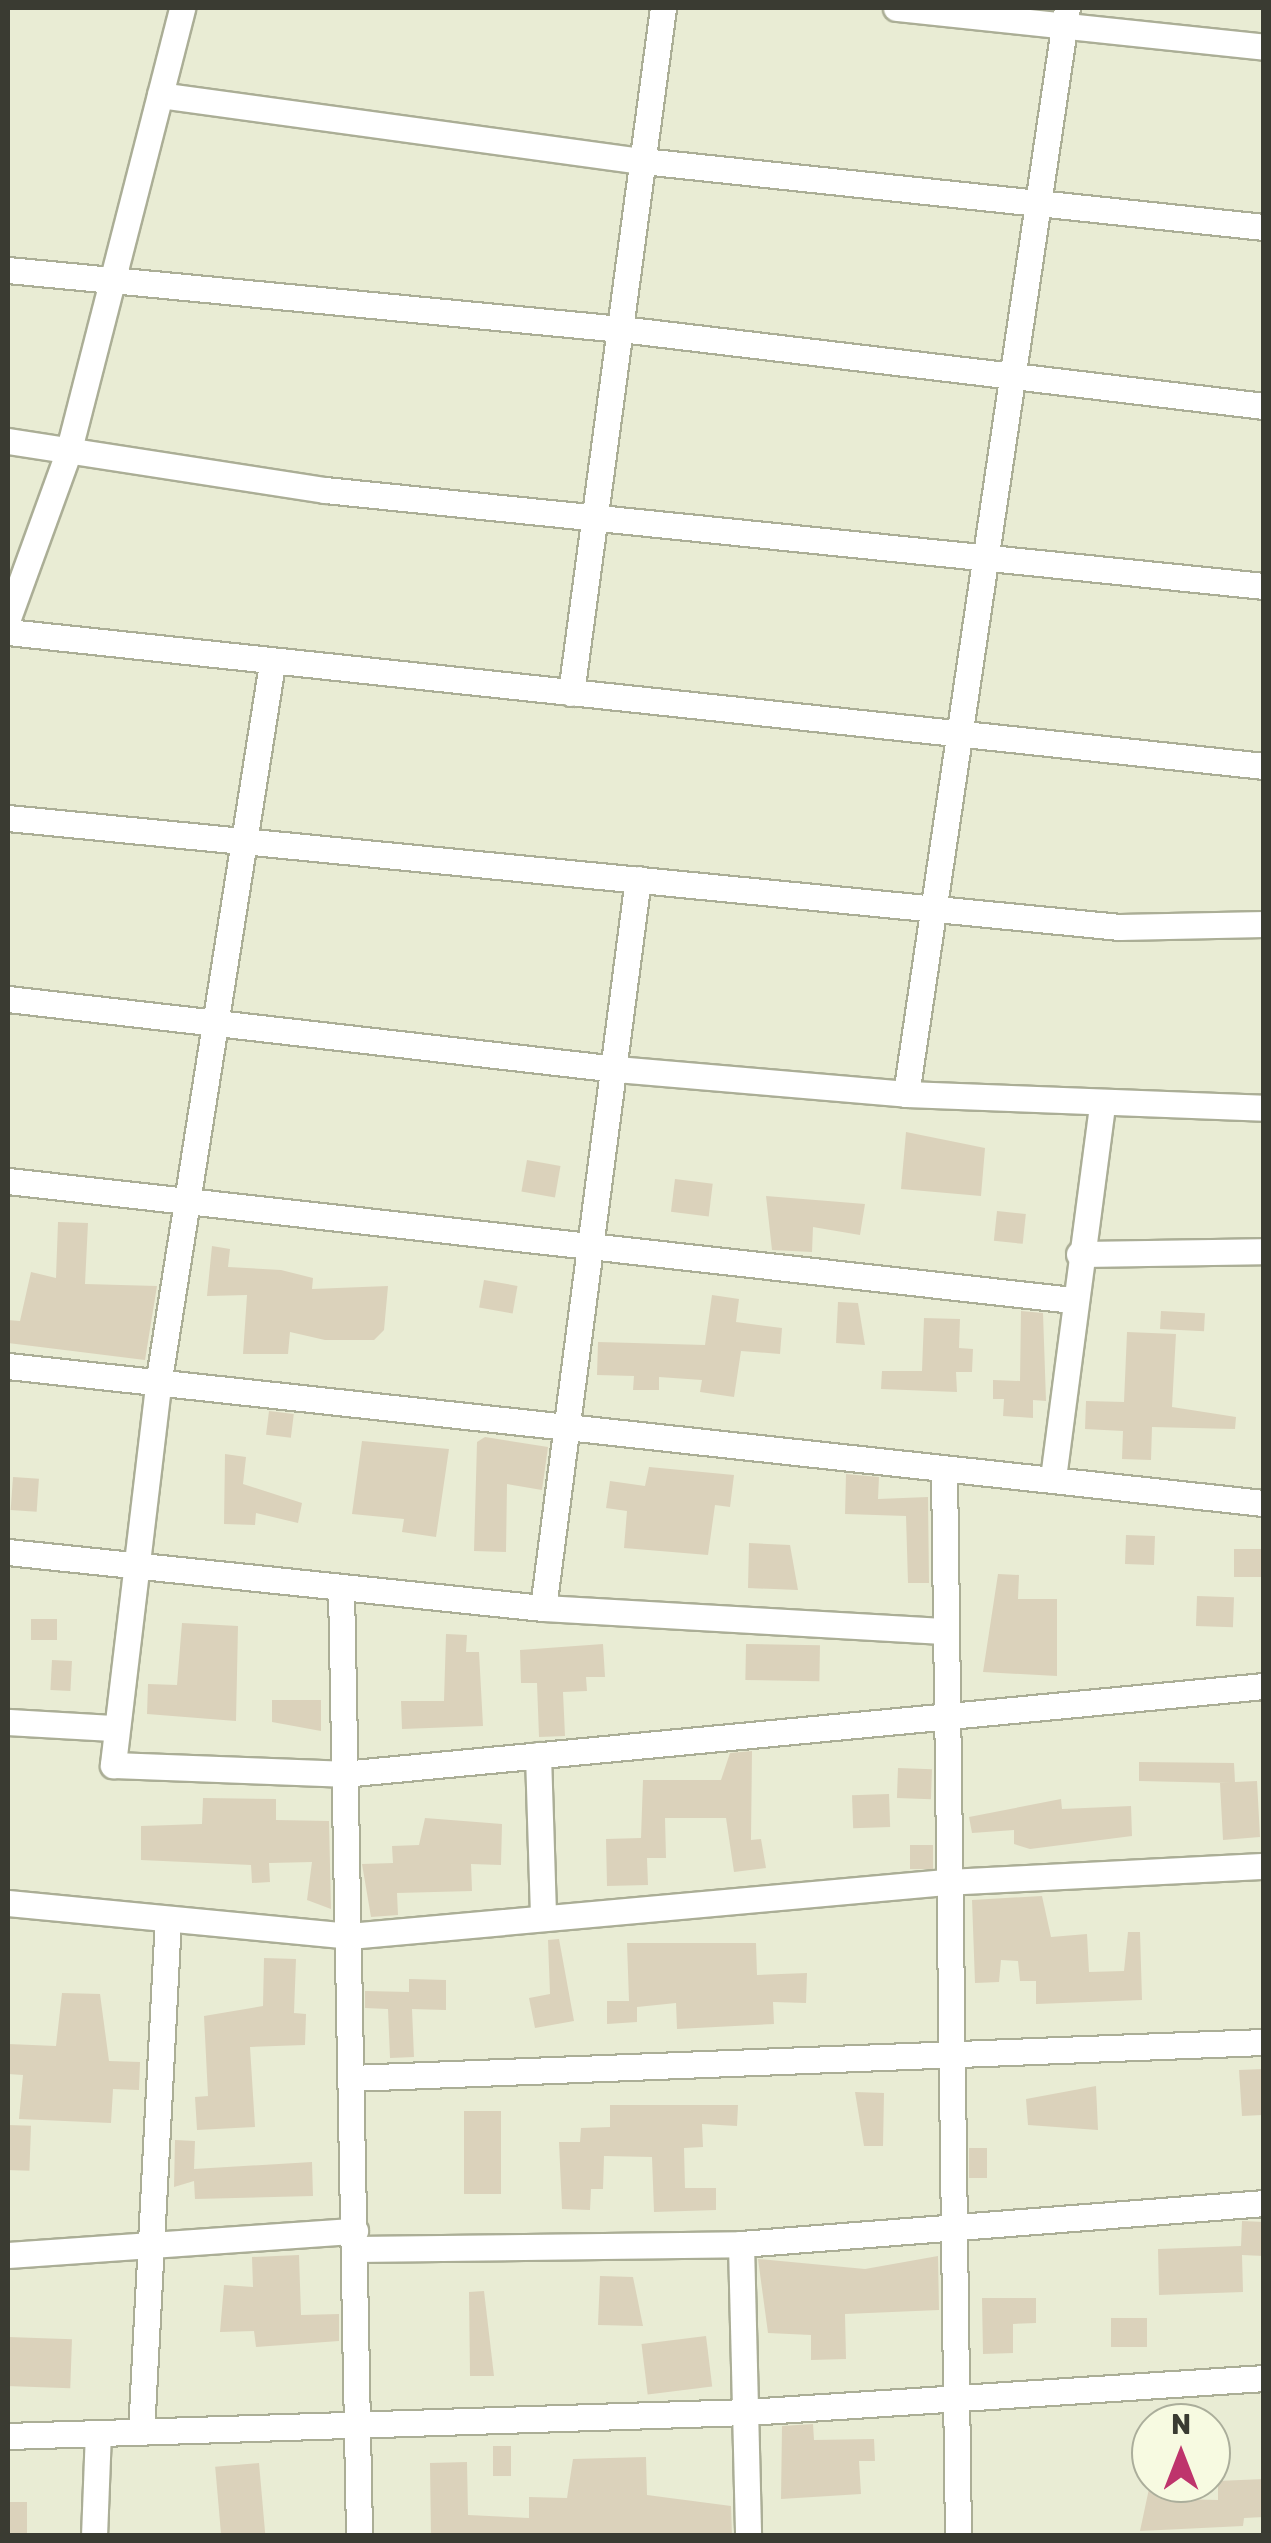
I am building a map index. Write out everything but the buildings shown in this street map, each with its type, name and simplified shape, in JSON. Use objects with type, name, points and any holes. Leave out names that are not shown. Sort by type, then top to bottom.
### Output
[{"type":"street","points":[[8,618],[68,453],[182,8]]},
{"type":"street","points":[[571,692],[662,8]]},
{"type":"street","points":[[896,8],[1066,16],[1264,47]]},
{"type":"street","points":[[906,1094],[1013,377],[1035,202],[1066,16]]},
{"type":"street","points":[[160,95],[644,161],[1264,227]]},
{"type":"street","points":[[8,270],[621,329],[1264,406]]},
{"type":"street","points":[[8,440],[68,453],[594,519],[985,554],[1264,586]]},
{"type":"street","points":[[8,632],[958,738],[1264,766]]},
{"type":"street","points":[[272,664],[194,1196],[159,1378],[112,1728],[111,1758],[121,1770],[343,1774],[1264,1686]]},
{"type":"street","points":[[8,818],[1120,927],[1264,924]]},
{"type":"street","points":[[542,1608],[570,1427],[638,878]]},
{"type":"street","points":[[8,999],[221,1018],[617,1069],[906,1094],[1264,1108]]},
{"type":"street","points":[[1054,1478],[1072,1300],[1102,1104]]},
{"type":"street","points":[[8,1181],[194,1196],[1072,1300]]},
{"type":"street","points":[[1079,1254],[1264,1251]]},
{"type":"street","points":[[8,1366],[159,1378],[1264,1503]]},
{"type":"street","points":[[944,1469],[943,1718],[958,2536]]},
{"type":"street","points":[[8,1552],[542,1608],[943,1631]]},
{"type":"street","points":[[342,1588],[359,2536]]},
{"type":"street","points":[[8,1722],[112,1728]]},
{"type":"street","points":[[538,1755],[543,1918]]},
{"type":"street","points":[[8,1903],[349,1936],[946,1882],[1264,1866]]},
{"type":"street","points":[[141,2432],[144,2249],[168,1920]]},
{"type":"street","points":[[352,2078],[1264,2042]]},
{"type":"street","points":[[8,2256],[354,2240],[740,2244],[1264,2204]]},
{"type":"street","points":[[740,2244],[748,2412],[748,2536]]},
{"type":"street","points":[[8,2436],[748,2412],[1264,2378]]},
{"type":"street","points":[[94,2536],[98,2434]]}]
